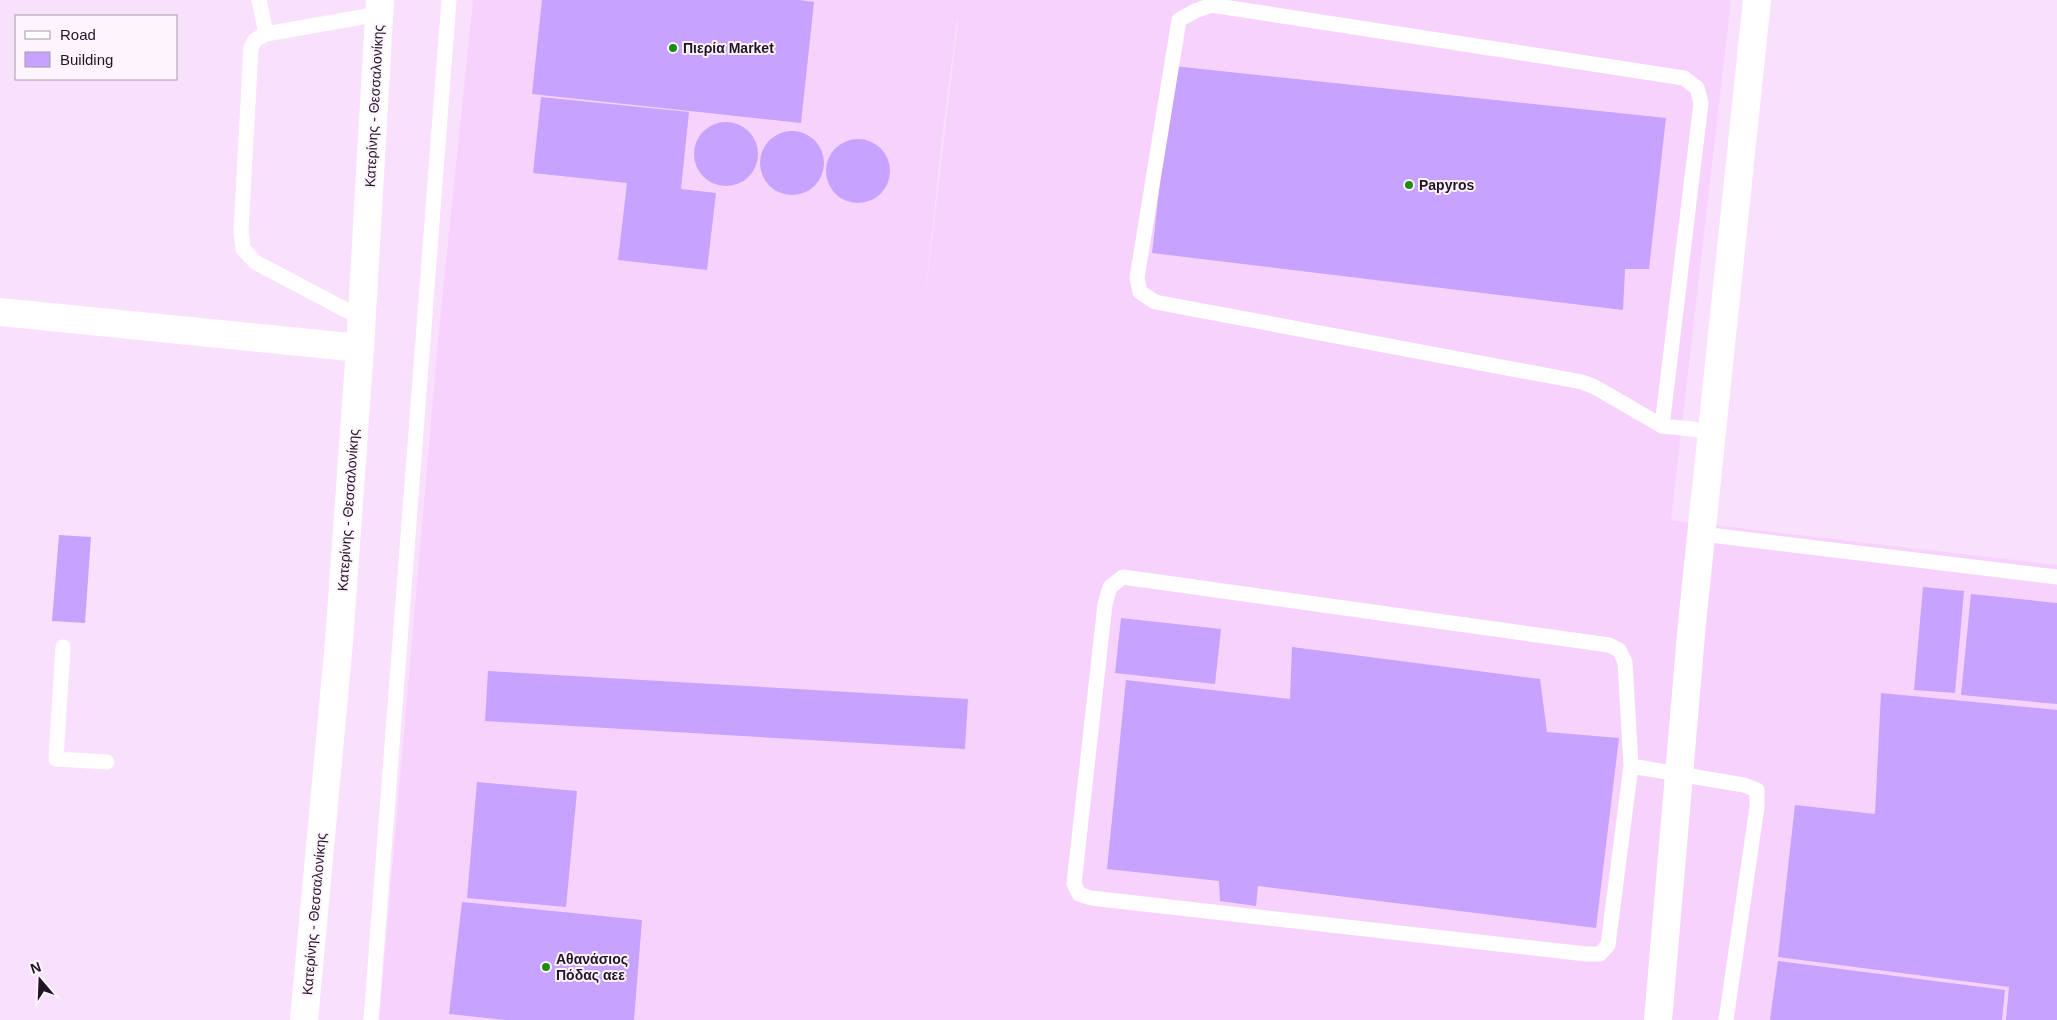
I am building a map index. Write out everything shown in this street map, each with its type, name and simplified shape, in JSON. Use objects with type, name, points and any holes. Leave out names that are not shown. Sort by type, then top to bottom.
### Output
[{"type":"street","points":[[1658,1020],[1679,774],[1712,430],[1757,0]]},
{"type":"street","name":"Κατερίνης - Θεσσαλονίκης","points":[[304,1020],[339,642],[360,348],[379,7]]},
{"type":"street","points":[[0,312],[360,348]]},
{"type":"lane","points":[[258,0],[266,34]]},
{"type":"lane","points":[[371,1020],[449,0]]},
{"type":"lane","points":[[1662,426],[1701,103],[1697,88],[1684,78],[1210,6],[1194,11],[1179,20],[1136,278],[1140,292],[1155,302],[1582,382],[1595,386],[1662,426],[1712,430]]},
{"type":"lane","points":[[361,318],[255,262],[243,248],[241,231],[251,48],[255,40],[266,34],[379,7]]},
{"type":"lane","points":[[1702,534],[2057,577]]},
{"type":"lane","points":[[1123,577],[1609,645],[1619,650],[1625,662],[1631,766],[1608,945],[1600,954],[1586,954],[1090,898],[1078,894],[1074,884],[1105,604],[1110,587],[1123,577]]},
{"type":"lane","points":[[63,647],[56,759],[107,762]]},
{"type":"lane","points":[[1631,766],[1744,785],[1757,790],[1757,807],[1726,1020]]},
{"type":"shaded area","points":[[473,0],[1731,0],[1671,520],[2057,565],[2057,1020],[379,1020],[439,330]],"holes":[[[958,21],[924,307],[942,138]]]},
{"type":"building","name":"Πιερία Market","points":[[542,0],[799,0],[814,2],[801,123],[532,94]]},
{"type":"building","name":"Papyros","points":[[1173,66],[1666,118],[1649,269],[1625,269],[1623,310],[1152,253]]},
{"type":"building","points":[[541,97],[689,112],[681,189],[716,193],[707,270],[618,260],[627,183],[533,173]]},
{"type":"building","points":[[720,122],[732,122],[749,131],[756,142],[758,154],[756,166],[749,177],[732,186],[720,186],[708,181],[699,172],[694,160],[694,148],[699,136],[708,127]]},
{"type":"building","points":[[786,131],[798,131],[815,140],[822,151],[824,163],[822,175],[815,186],[798,195],[786,195],[774,190],[765,181],[760,169],[760,157],[765,145],[774,136]]},
{"type":"building","points":[[852,139],[864,139],[881,148],[888,159],[890,171],[888,183],[881,194],[864,203],[852,203],[840,198],[831,189],[826,177],[826,165],[831,153],[840,144]]},
{"type":"building","points":[[59,535],[91,537],[85,623],[52,621]]},
{"type":"building","points":[[1923,587],[1964,591],[1955,693],[1914,690]]},
{"type":"building","points":[[1971,594],[2057,603],[2057,704],[1961,695]]},
{"type":"building","points":[[1121,618],[1221,629],[1215,684],[1115,673]]},
{"type":"building","points":[[1292,647],[1540,679],[1547,732],[1619,738],[1596,928],[1258,886],[1256,906],[1220,901],[1219,881],[1107,869],[1126,680],[1290,699]]},
{"type":"building","points":[[488,671],[968,699],[965,749],[485,721]]},
{"type":"building","points":[[1881,693],[2057,710],[2057,1020],[2006,1020],[2009,987],[1778,957],[1795,805],[1875,814]]},
{"type":"building","points":[[477,782],[577,791],[566,907],[467,898]]},
{"type":"building","name":"Αθανάσιος Πόδας αεε","points":[[462,902],[642,920],[634,1020],[506,1020],[449,1014]]},
{"type":"building","points":[[1778,961],[2005,990],[2002,1020],[1770,1020]]},
{"type":"place","name":"Πιερία Market","points":[[673,48]]},
{"type":"place","name":"Papyros","points":[[1409,185]]},
{"type":"place","name":"Αθανάσιος Πόδας αεε","points":[[546,967]]}]
